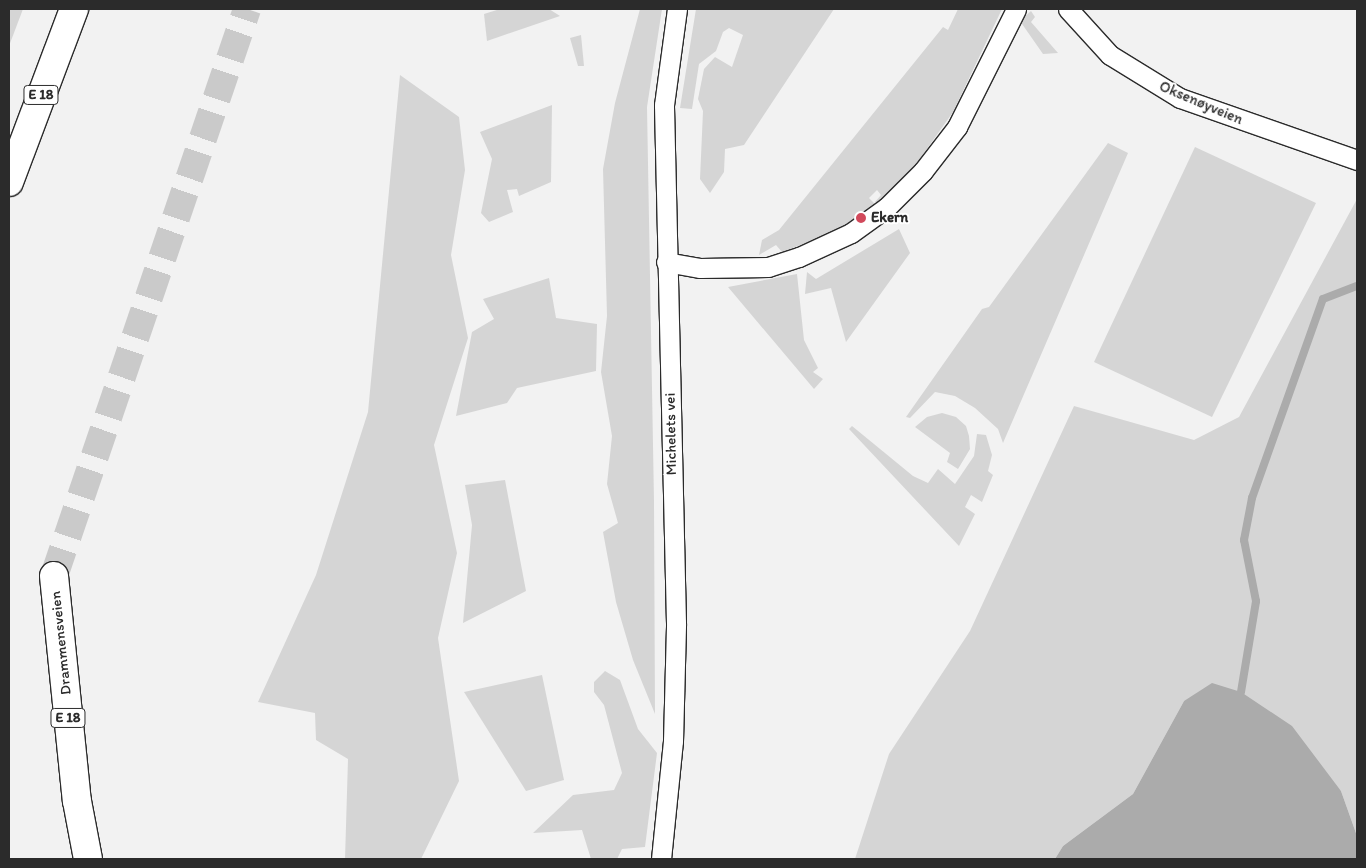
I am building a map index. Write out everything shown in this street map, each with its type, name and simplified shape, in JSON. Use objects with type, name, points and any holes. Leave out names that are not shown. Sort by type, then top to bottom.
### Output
[{"type":"highway","name":"E 18","points":[[9,182],[74,9]]},
{"type":"highway","name":"Drammensveien","points":[[54,576],[77,801],[88,859]]},
{"type":"street","name":"Michelets vei","points":[[661,859],[673,741],[676,623],[666,262],[664,105],[677,9]]},
{"type":"street","points":[[666,262],[700,268],[768,267],[799,257],[851,233],[887,207],[924,171],[957,127],[1016,9]]},
{"type":"street","name":"Oksenøyveien","points":[[1068,9],[1110,54],[1180,98],[1357,160]]},
{"type":"shaded area","points":[[9,9],[23,9],[9,46]]},
{"type":"shaded area","points":[[500,9],[549,9],[560,16],[487,41],[484,14]]},
{"type":"shaded area","points":[[640,9],[662,9],[647,107],[654,501],[655,714],[633,660],[616,602],[603,532],[618,523],[607,484],[612,436],[601,372],[607,316],[603,169],[615,103]]},
{"type":"shaded area","points":[[696,9],[834,9],[744,145],[725,149],[724,172],[710,193],[700,179],[703,111],[698,99],[704,69],[715,57],[732,67],[743,35],[729,28],[723,32],[716,51],[699,64],[692,109],[680,108]]},
{"type":"shaded area","points":[[958,9],[1002,9],[953,112],[919,160],[879,204],[875,202],[881,195],[877,190],[869,198],[876,205],[832,233],[782,252],[776,245],[759,255],[762,240],[779,230],[943,27],[948,30]]},
{"type":"shaded area","points":[[1031,11],[1035,17],[1031,22],[1058,53],[1043,54],[1020,21]]},
{"type":"shaded area","points":[[581,35],[584,66],[578,66],[570,38]]},
{"type":"shaded area","points":[[400,75],[459,117],[465,170],[451,255],[468,338],[434,445],[457,553],[438,638],[459,781],[421,859],[345,859],[348,759],[316,740],[315,713],[258,702],[316,575],[368,412]]},
{"type":"shaded area","points":[[552,105],[551,182],[519,196],[517,189],[507,190],[513,212],[489,222],[481,213],[492,159],[480,132]]},
{"type":"shaded area","points":[[1108,143],[1128,153],[1003,443],[998,429],[975,408],[955,396],[935,392],[910,418],[906,417],[982,309],[989,307]]},
{"type":"shaded area","points":[[1195,147],[1316,203],[1212,417],[1094,362]]},
{"type":"shaded area","points":[[1357,199],[1357,836],[1341,791],[1241,692],[1184,701],[1133,794],[1063,846],[1055,859],[855,859],[889,754],[970,631],[1074,406],[1194,440],[1239,417]]},
{"type":"shaded area","points":[[899,229],[910,253],[846,342],[831,288],[805,294],[807,272],[816,279]]},
{"type":"shaded area","points":[[797,274],[804,340],[818,368],[813,372],[823,379],[814,389],[728,287]]},
{"type":"shaded area","points":[[549,278],[556,318],[597,324],[596,371],[517,388],[507,403],[456,416],[472,332],[494,319],[483,299]]},
{"type":"shaded area","points":[[942,413],[956,417],[966,426],[969,436],[970,449],[958,469],[947,462],[950,453],[915,427],[927,417]]},
{"type":"shaded area","points":[[852,426],[913,476],[928,483],[938,469],[955,484],[974,456],[977,434],[986,435],[992,455],[988,471],[993,475],[982,502],[971,495],[965,507],[975,514],[959,546],[849,429]]},
{"type":"shaded area","points":[[505,480],[526,591],[463,623],[472,525],[465,485]]},
{"type":"shaded area","points":[[605,671],[620,680],[638,729],[657,753],[645,847],[622,849],[617,859],[591,859],[582,830],[533,833],[573,795],[614,790],[622,773],[604,705],[594,692],[594,682]]},
{"type":"shaded area","points":[[542,675],[564,780],[526,791],[464,692]]},
{"type":"shaded area","points":[[1212,683],[1241,692],[1292,726],[1341,791],[1357,836],[1357,859],[1055,859],[1063,846],[1133,794],[1184,701]]},
{"type":"waterway","points":[[1241,692],[1256,601],[1244,540],[1252,498],[1323,299],[1357,286]]},
{"type":"tunnel","points":[[54,576],[247,9]]},
{"type":"place","name":"Ekern","points":[[861,218]]}]
